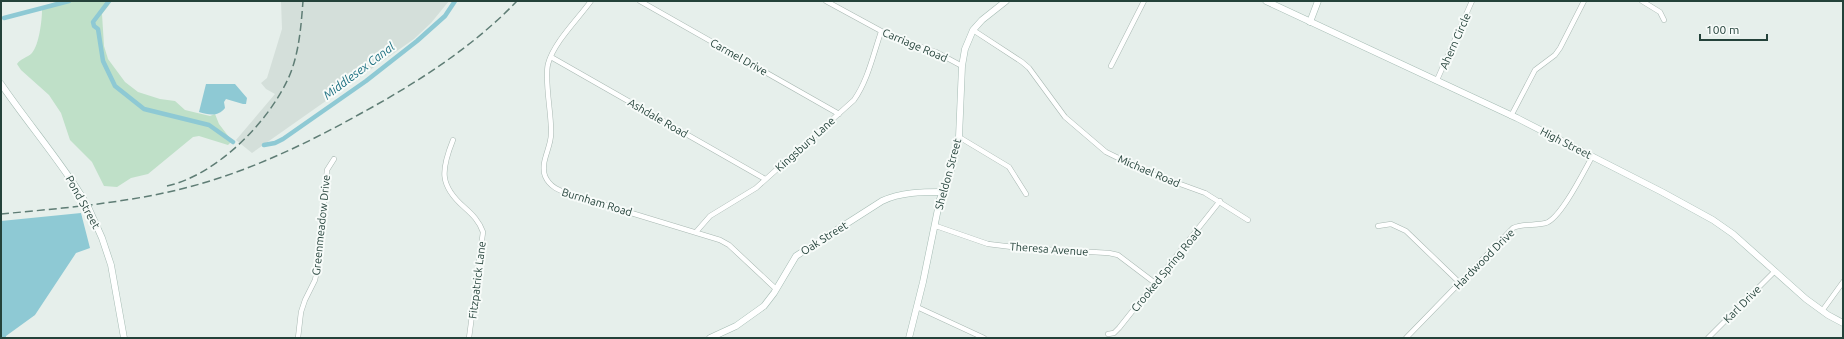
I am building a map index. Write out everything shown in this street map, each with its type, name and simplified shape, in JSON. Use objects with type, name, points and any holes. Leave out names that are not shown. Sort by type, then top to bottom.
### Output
[{"type":"street","name":"Burnham Road","points":[[592,1],[556,47],[548,64],[547,75],[551,136],[544,166],[545,176],[549,183],[556,190],[720,240],[729,245],[776,289]]},
{"type":"street","name":"Carmel Drive","points":[[640,1],[839,114]]},
{"type":"street","name":"Carriage Road","points":[[826,1],[881,32],[936,52],[962,66]]},
{"type":"street","name":"Sheldon Street","points":[[909,338],[943,192],[954,160],[959,137],[962,66],[966,42],[972,30],[1006,1]]},
{"type":"street","points":[[1111,66],[1144,1]]},
{"type":"street","name":"High Street","points":[[1266,1],[1512,116],[1662,192],[1712,220],[1733,234],[1822,311],[1843,323]]},
{"type":"street","points":[[1310,22],[1318,1]]},
{"type":"street","name":"Ahern Circle","points":[[1437,80],[1472,1]]},
{"type":"street","points":[[1512,116],[1535,70],[1555,54],[1560,48],[1584,1]]},
{"type":"street","points":[[1642,1],[1660,12],[1664,20]]},
{"type":"street","name":"Michael Road","points":[[972,30],[1029,68],[1065,117],[1106,152],[1140,169],[1205,193],[1220,201],[1248,220]]},
{"type":"street","name":"Kingsbury Lane","points":[[696,232],[710,216],[744,196],[765,179],[854,100],[860,90],[881,32]]},
{"type":"street","name":"Ashdale Road","points":[[551,57],[765,179]]},
{"type":"street","name":"Pond Street","points":[[1,84],[15,106],[51,150],[89,209],[102,238],[111,265],[124,338]]},
{"type":"street","points":[[959,137],[1009,167],[1026,194]]},
{"type":"street","name":"Fitzpatrick Lane","points":[[454,140],[446,166],[445,182],[448,190],[477,219],[483,232],[469,338]]},
{"type":"street","name":"Hardwood Drive","points":[[1406,338],[1513,228],[1520,225],[1546,223],[1556,217],[1592,157]]},
{"type":"street","name":"Greenmeadow Drive","points":[[298,338],[305,300],[315,280],[327,170],[334,159]]},
{"type":"street","name":"Oak Street","points":[[710,338],[736,326],[764,306],[796,256],[882,201],[892,196],[943,192]]},
{"type":"street","name":"Crooked Spring Road","points":[[1108,334],[1117,331],[1220,201]]},
{"type":"street","points":[[1378,226],[1391,224],[1406,231],[1460,283]]},
{"type":"street","name":"Theresa Avenue","points":[[936,226],[988,244],[1109,253],[1118,255],[1155,283]]},
{"type":"street","name":"Karl Drive","points":[[1708,338],[1775,271]]},
{"type":"street","points":[[1822,311],[1843,282]]},
{"type":"street","points":[[917,307],[984,338]]},
{"type":"shaded area","points":[[281,1],[449,1],[431,23],[414,39],[252,153],[236,140],[275,94],[266,89],[261,83],[267,78],[282,29]]},
{"type":"green space","points":[[59,1],[112,1],[102,14],[104,46],[108,59],[125,82],[138,92],[160,99],[175,101],[185,110],[210,116],[215,114],[219,124],[232,141],[228,145],[199,136],[193,137],[148,174],[131,178],[117,187],[104,186],[92,162],[70,140],[61,113],[49,95],[21,70],[17,64],[20,60],[32,53],[37,44],[40,33],[42,10],[47,5]]},
{"type":"water","points":[[206,84],[235,84],[247,98],[246,104],[226,99],[224,102],[225,108],[219,113],[210,114],[199,112]]},
{"type":"water","points":[[81,213],[90,248],[76,253],[35,315],[6,336],[6,338],[1,338],[1,221]]},
{"type":"waterway","name":"Middlesex Canal","points":[[4,18],[69,1]]},
{"type":"waterway","name":"Middlesex Canal","points":[[109,1],[93,22],[94,26],[98,29],[103,61],[115,86],[144,109],[209,125],[233,142]]},
{"type":"waterway","name":"Middlesex Canal","points":[[264,145],[275,143],[283,139],[366,81],[417,41],[445,16],[455,1]]},
{"type":"railway","points":[[167,186],[185,180],[204,171],[221,159],[238,145],[267,113],[279,96],[292,70],[299,41],[303,1]]},
{"type":"railway","points":[[1,214],[96,204],[166,193],[211,181],[255,165],[297,147],[401,91],[462,50],[500,18],[517,1]]}]
